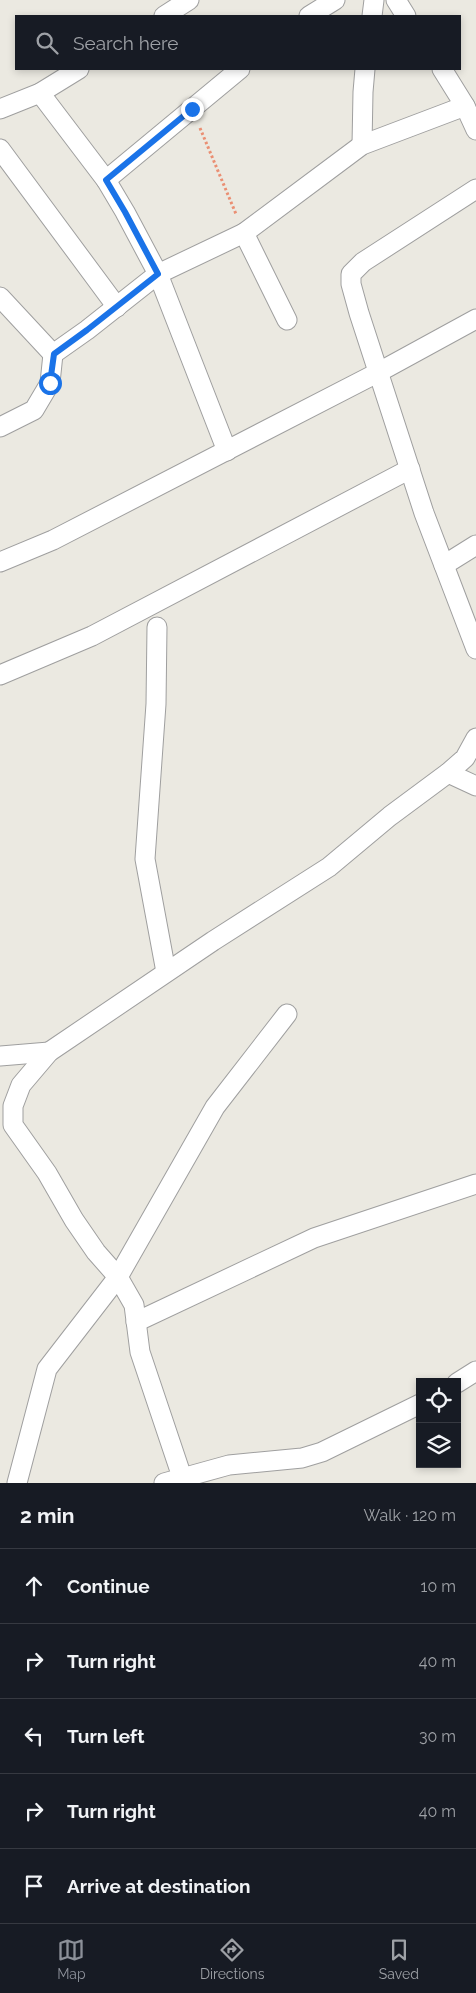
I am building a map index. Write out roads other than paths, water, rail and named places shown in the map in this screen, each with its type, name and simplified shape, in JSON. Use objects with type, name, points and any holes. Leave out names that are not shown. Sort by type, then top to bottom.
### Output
[{"type":"street","points":[[166,15],[189,0]]},
{"type":"street","points":[[311,15],[335,0]]},
{"type":"street","points":[[372,15],[374,0]]},
{"type":"street","points":[[396,0],[405,15]]},
{"type":"street","points":[[0,109],[40,93],[77,70]]},
{"type":"street","points":[[106,180],[239,70]]},
{"type":"street","points":[[362,144],[365,70]]},
{"type":"street","points":[[443,70],[465,106],[476,130]]},
{"type":"street","points":[[40,93],[106,180],[158,274],[227,451]]},
{"type":"street","points":[[0,426],[34,410],[50,383],[54,354],[158,274],[244,232],[362,144],[465,106]]},
{"type":"street","points":[[0,149],[117,307]]},
{"type":"street","points":[[476,189],[363,262],[351,274],[351,284],[359,313],[380,372],[424,513],[476,649]]},
{"type":"street","points":[[244,232],[287,320]]},
{"type":"street","points":[[0,297],[54,354]]},
{"type":"street","points":[[0,562],[53,540],[380,372],[476,319]]},
{"type":"street","points":[[0,675],[100,632],[410,469]]},
{"type":"street","points":[[444,564],[476,545]]},
{"type":"street","points":[[157,627],[156,704],[145,859],[166,972]]},
{"type":"street","points":[[184,1480],[140,1352],[134,1305],[118,1277],[96,1252],[74,1220],[47,1173],[6,1130],[13,1106],[22,1085],[49,1052],[166,972],[329,867],[390,816],[448,773],[464,758],[476,738]]},
{"type":"street","points":[[448,773],[476,786]]},
{"type":"street","points":[[17,1483],[47,1368],[118,1277],[215,1107],[287,1014]]},
{"type":"street","points":[[0,1056],[49,1052]]},
{"type":"street","points":[[136,1322],[314,1238],[476,1184]]},
{"type":"street","points":[[461,1380],[476,1371]]},
{"type":"street","points":[[164,1483],[184,1480],[229,1465],[302,1458],[322,1452],[416,1406]]}]
